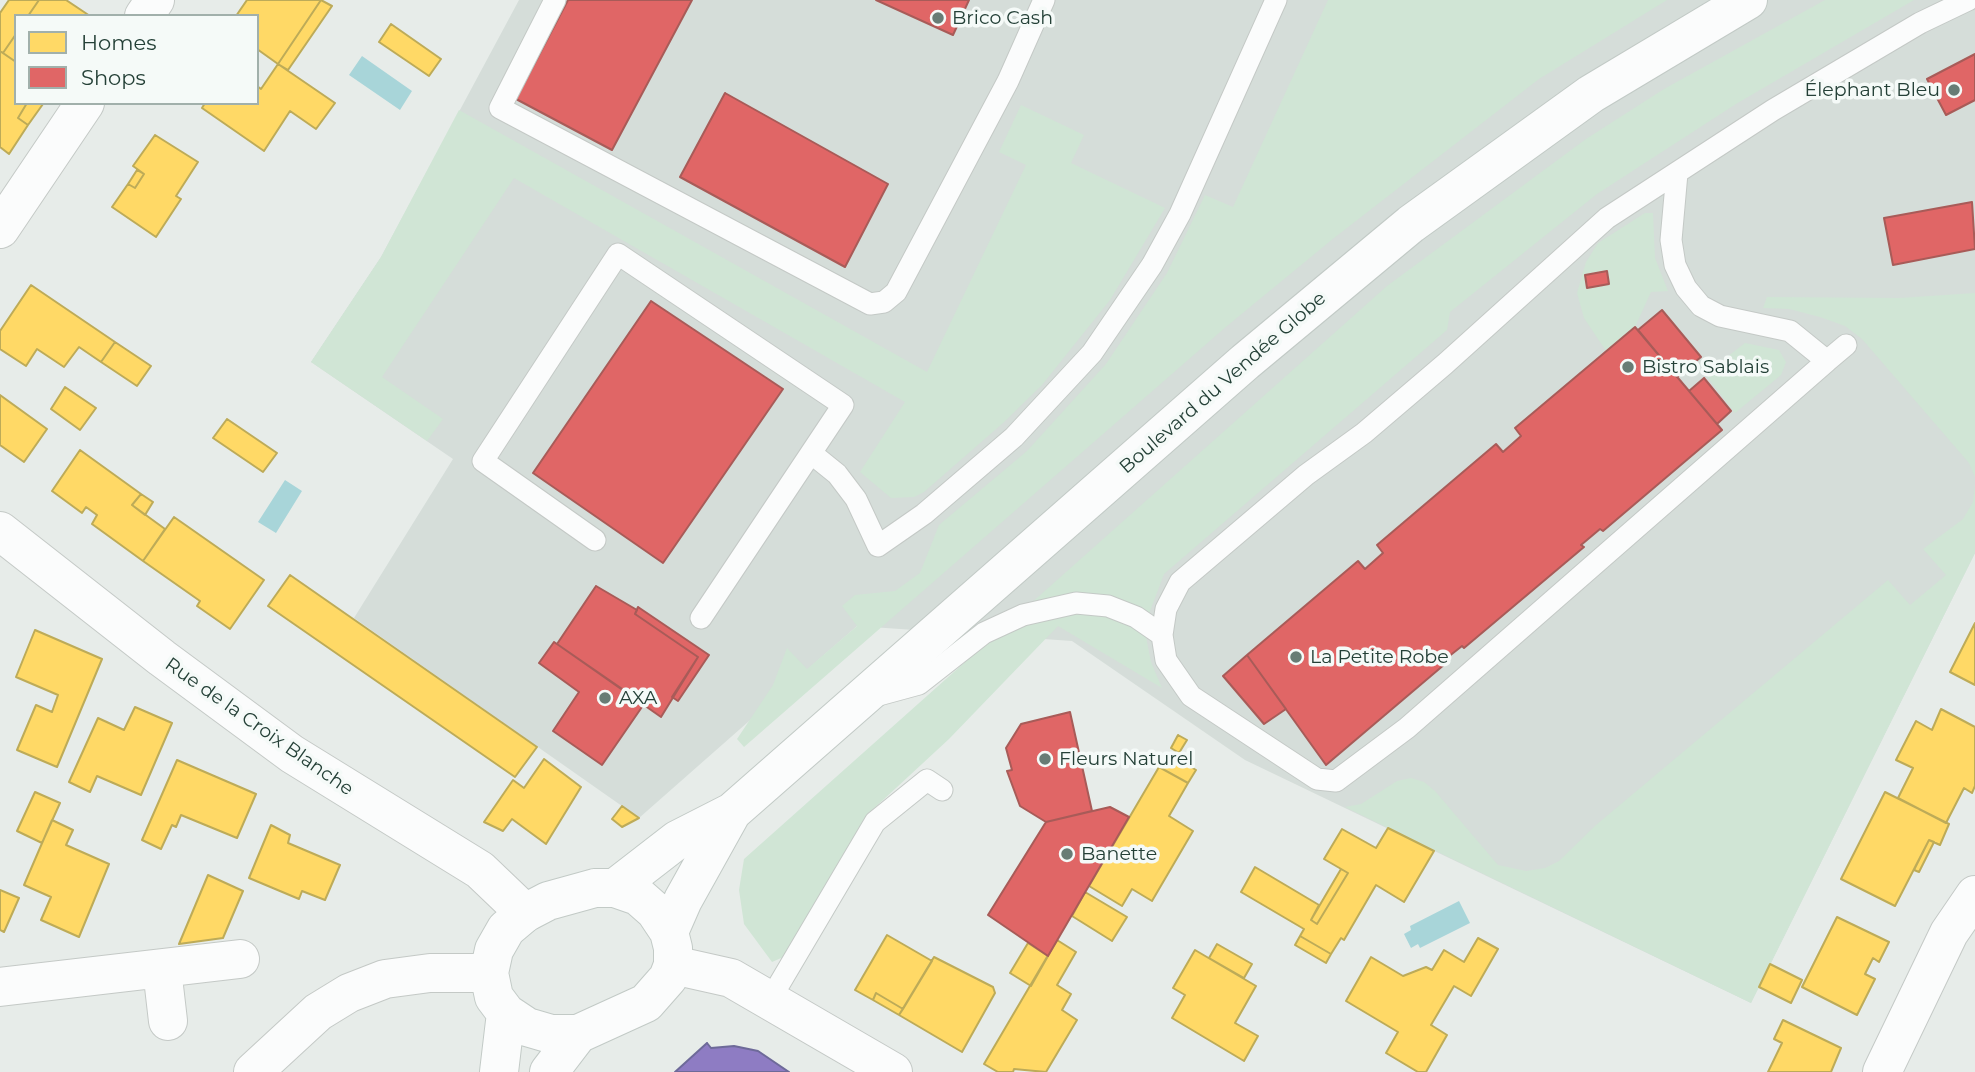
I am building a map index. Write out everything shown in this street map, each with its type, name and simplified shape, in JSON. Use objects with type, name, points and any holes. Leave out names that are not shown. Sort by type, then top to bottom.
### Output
[{"type":"main road","name":"Boulevard du Vendée Globe","points":[[615,888],[677,840],[732,812],[1245,362],[1411,224],[1581,101],[1663,48],[1748,0]]},
{"type":"main road","points":[[0,229],[84,105]]},
{"type":"main road","name":"Rue de la Croix Blanche","points":[[0,530],[162,657],[292,754],[480,870],[525,913]]},
{"type":"main road","name":"Boulevard du Vendée Globe","points":[[671,949],[683,900],[732,812]]},
{"type":"main road","points":[[615,888],[638,896],[655,911],[671,949],[661,989],[646,1003],[578,1034],[539,1031],[506,1013],[494,997],[489,974],[494,950],[506,929],[525,913],[576,892],[615,888]]},
{"type":"main road","points":[[1882,1072],[1950,933],[1975,895]]},
{"type":"main road","points":[[671,949],[771,998],[892,1072]]},
{"type":"main road","points":[[0,987],[240,959]]},
{"type":"main road","points":[[162,969],[168,1021]]},
{"type":"main road","points":[[253,1072],[318,1012],[349,992],[385,979],[430,973],[489,974]]},
{"type":"main road","points":[[499,1072],[506,1013]]},
{"type":"main road","points":[[550,1072],[578,1034]]},
{"type":"lane","points":[[555,0],[500,107],[870,304],[884,302],[896,292],[1007,81],[1044,0]]},
{"type":"lane","points":[[811,453],[837,474],[856,499],[878,546],[972,475],[1055,397],[1124,310],[1180,214],[1276,0]]},
{"type":"lane","points":[[1846,345],[1407,728],[1336,781],[1317,779],[1191,695],[1166,660],[1162,635],[1166,609],[1180,582],[1306,475],[1364,433],[1435,373],[1607,218],[1920,23],[1968,0]]},
{"type":"lane","points":[[1676,173],[1671,240],[1675,265],[1686,288],[1701,306],[1720,316],[1790,331],[1827,361]]},
{"type":"lane","points":[[595,540],[483,461],[618,254],[843,405],[701,618]]},
{"type":"lane","points":[[861,700],[919,684],[984,633],[1013,619],[1076,603],[1108,606],[1136,617],[1162,635]]},
{"type":"lane","points":[[771,998],[875,822],[927,779],[942,790]]},
{"type":"shaded area","points":[[519,0],[1975,0],[1975,553],[1751,1003],[1245,760],[1072,641],[857,626],[639,818],[354,618],[453,459],[311,362],[381,257]]},
{"type":"green space","points":[[1328,0],[1667,0],[1539,79],[1334,238],[1227,326],[744,747],[737,739],[773,685],[787,648],[807,669],[857,626],[842,606],[855,595],[895,591],[920,573],[939,525],[1027,451],[1106,364],[1167,273],[1205,195],[1233,207]]},
{"type":"green space","points":[[1825,0],[1914,0],[1736,104],[1597,194],[1450,312],[1447,330],[1164,574],[1144,627],[1151,662],[1162,688],[1058,626],[949,739],[869,813],[788,955],[772,962],[744,924],[739,890],[744,859],[1387,286],[1586,139],[1664,89]]},
{"type":"green space","points":[[1021,105],[1084,135],[1071,163],[1165,208],[1110,300],[1042,385],[1003,423],[924,492],[914,497],[891,498],[860,472],[905,402],[514,178],[382,377],[443,419],[427,441],[311,362],[381,257],[459,110],[927,372],[1026,165],[999,152]]},
{"type":"green space","points":[[1645,213],[1653,213],[1655,258],[1668,291],[1651,292],[1635,327],[1606,351],[1584,318],[1577,293],[1586,262],[1598,243]]},
{"type":"green space","points":[[1975,293],[1975,477],[1969,463],[1862,339],[1845,326],[1820,317],[1789,309],[1763,308],[1767,297],[1900,298]]},
{"type":"green space","points":[[1745,343],[1779,350],[1786,362],[1781,375],[1735,413],[1705,374]]},
{"type":"green space","points":[[1975,485],[1975,553],[1751,1003],[1345,807],[1361,804],[1397,781],[1411,778],[1424,782],[1435,791],[1498,865],[1526,871],[1545,868],[1559,861],[1596,825],[1888,580],[1910,605],[1946,575],[1923,549],[1963,519],[1973,502]]},
{"type":"water","points":[[362,56],[412,91],[400,110],[349,75]]},
{"type":"water","points":[[285,480],[302,491],[276,533],[258,522]]},
{"type":"water","points":[[1459,901],[1470,923],[1420,948],[1418,944],[1411,948],[1404,934],[1411,930],[1410,926]]},
{"type":"building: Homes","points":[[9,0],[39,0],[29,14],[14,14],[14,37],[3,53],[0,51],[0,13]]},
{"type":"building: Homes","points":[[39,0],[66,0],[87,14],[29,14]]},
{"type":"building: Homes","points":[[247,0],[321,0],[278,64],[259,50],[259,14],[237,14]]},
{"type":"building: Homes","points":[[321,0],[332,6],[288,70],[278,64]]},
{"type":"building: Homes","points":[[391,24],[441,59],[429,76],[379,42]]},
{"type":"building: Homes","points":[[14,37],[14,61],[3,53]]},
{"type":"building: Homes","points":[[0,51],[14,61],[14,105],[26,105],[18,118],[28,125],[9,154],[0,147]]},
{"type":"building: Homes","points":[[278,64],[335,103],[316,129],[290,111],[264,151],[202,108],[204,105],[259,105],[259,88],[261,89]]},
{"type":"building: Homes","points":[[26,105],[42,105],[28,125],[18,118]]},
{"type":"building: Homes","points":[[155,135],[198,162],[176,196],[181,199],[156,237],[112,207],[128,184],[135,188],[144,174],[133,166]]},
{"type":"building: Homes","points":[[137,170],[144,174],[135,188],[128,184]]},
{"type":"building: Homes","points":[[31,285],[115,342],[101,362],[79,347],[64,367],[37,349],[26,366],[0,349],[0,331]]},
{"type":"building: Homes","points":[[115,342],[151,366],[137,386],[101,362]]},
{"type":"building: Homes","points":[[65,387],[96,408],[80,430],[51,409]]},
{"type":"building: Homes","points":[[0,395],[47,429],[24,462],[0,445]]},
{"type":"building: Homes","points":[[227,419],[277,453],[263,472],[213,438]]},
{"type":"building: Homes","points":[[80,450],[141,494],[132,505],[165,529],[143,561],[92,524],[97,515],[86,507],[82,513],[52,491]]},
{"type":"building: Homes","points":[[141,494],[153,502],[145,515],[132,505]]},
{"type":"building: Homes","points":[[174,517],[264,580],[230,629],[197,606],[200,601],[143,561]]},
{"type":"building: Homes","points":[[290,575],[537,747],[515,777],[268,606]]},
{"type":"building: Homes","points":[[1975,623],[1975,685],[1950,672]]},
{"type":"building: Homes","points":[[35,630],[102,659],[57,767],[17,750],[36,705],[52,712],[58,695],[16,677]]},
{"type":"building: Homes","points":[[135,707],[172,723],[141,795],[97,776],[90,792],[69,782],[98,718],[124,730]]},
{"type":"building: Homes","points":[[1941,709],[1975,727],[1975,786],[1972,793],[1964,788],[1946,823],[1898,798],[1913,768],[1896,760],[1916,721],[1932,730]]},
{"type":"building: Homes","points":[[1178,735],[1187,740],[1179,753],[1171,748]]},
{"type":"building: Homes","points":[[1168,753],[1196,770],[1188,783],[1159,767]]},
{"type":"building: Homes","points":[[544,759],[581,787],[546,844],[512,819],[503,831],[484,822],[513,780],[524,788]]},
{"type":"building: Homes","points":[[177,760],[256,794],[237,838],[181,815],[176,827],[172,825],[161,849],[142,840]]},
{"type":"building: Homes","points":[[1159,767],[1188,783],[1169,816],[1193,831],[1152,901],[1132,889],[1122,906],[1089,886]]},
{"type":"building: Homes","points":[[35,792],[60,803],[42,843],[17,831]]},
{"type":"building: Homes","points":[[1885,792],[1949,824],[1940,845],[1929,840],[1895,906],[1841,879]]},
{"type":"building: Homes","points":[[622,806],[639,818],[622,827],[612,819]]},
{"type":"building: Homes","points":[[52,820],[73,830],[66,845],[109,864],[79,937],[41,920],[51,897],[24,885]]},
{"type":"building: Homes","points":[[271,825],[290,835],[288,843],[340,865],[325,900],[302,891],[299,899],[249,878]]},
{"type":"building: Homes","points":[[1388,828],[1434,851],[1404,902],[1376,885],[1344,940],[1341,938],[1331,954],[1300,936],[1304,929],[1241,892],[1255,867],[1319,905],[1311,920],[1317,924],[1348,873],[1324,859],[1342,829],[1376,848]]},
{"type":"building: Homes","points":[[1929,840],[1934,842],[1919,872],[1914,870]]},
{"type":"building: Homes","points":[[1341,869],[1348,873],[1317,924],[1311,920]]},
{"type":"building: Homes","points":[[208,875],[243,891],[223,938],[179,944]]},
{"type":"building: Homes","points":[[0,890],[19,898],[4,932],[0,930]]},
{"type":"building: Homes","points":[[1085,892],[1127,917],[1112,941],[1072,916]]},
{"type":"building: Homes","points":[[1837,917],[1889,942],[1879,962],[1873,958],[1865,974],[1875,979],[1857,1015],[1802,987]]},
{"type":"building: Homes","points":[[887,935],[932,961],[903,1009],[876,993],[873,1000],[855,990]]},
{"type":"building: Homes","points":[[1300,936],[1331,954],[1326,963],[1295,945]]},
{"type":"building: Homes","points":[[1478,938],[1498,949],[1471,996],[1454,986],[1431,1025],[1447,1035],[1426,1072],[1418,1072],[1386,1053],[1398,1032],[1346,1001],[1371,957],[1403,976],[1426,967],[1432,970],[1444,950],[1464,962]]},
{"type":"building: Homes","points":[[1057,940],[1076,952],[1057,985],[1071,994],[1062,1010],[1077,1020],[1046,1072],[1014,1069],[1013,1072],[998,1072],[984,1064]]},
{"type":"building: Homes","points":[[1028,943],[1048,956],[1031,986],[1010,973]]},
{"type":"building: Homes","points":[[1217,944],[1252,964],[1244,978],[1209,958]]},
{"type":"building: Homes","points":[[1195,950],[1256,986],[1235,1023],[1258,1036],[1244,1061],[1172,1018],[1185,995],[1173,988]]},
{"type":"building: Homes","points":[[934,957],[993,987],[995,993],[962,1052],[899,1015]]},
{"type":"building: Homes","points":[[1770,964],[1802,980],[1791,1003],[1759,987]]},
{"type":"building: Homes","points":[[876,993],[903,1009],[899,1015],[873,1000]]},
{"type":"building: Homes","points":[[1783,1020],[1841,1048],[1831,1072],[1768,1072],[1782,1043],[1774,1039]]},
{"type":"building: Shops","points":[[568,0],[692,0],[612,150],[516,99]]},
{"type":"building: Shops","name":"Brico Cash","points":[[876,0],[969,0],[953,35]]},
{"type":"building: Shops","name":"Élephant Bleu","points":[[1975,54],[1975,100],[1946,115],[1927,79]]},
{"type":"building: Shops","points":[[725,93],[888,184],[845,267],[680,177]]},
{"type":"building: Shops","points":[[1972,202],[1975,249],[1893,265],[1884,218]]},
{"type":"building: Shops","points":[[1607,271],[1609,284],[1587,288],[1585,275]]},
{"type":"building: Shops","points":[[651,301],[783,389],[663,563],[533,473]]},
{"type":"building: Shops","points":[[1662,310],[1701,357],[1677,377],[1638,330]]},
{"type":"building: Shops","points":[[1635,327],[1722,430],[1603,531],[1600,529],[1581,545],[1584,547],[1464,648],[1462,646],[1443,661],[1445,664],[1326,765],[1247,655],[1358,561],[1365,569],[1383,553],[1377,545],[1496,444],[1503,452],[1521,436],[1515,428]]},
{"type":"building: Shops","points":[[1704,378],[1731,411],[1717,424],[1689,391]]},
{"type":"building: Shops","points":[[596,586],[637,610],[635,614],[698,657],[661,717],[557,644]]},
{"type":"building: Shops","points":[[638,607],[709,655],[678,701],[672,697],[698,657],[635,614]]},
{"type":"building: Shops","name":"AXA","points":[[554,642],[644,704],[602,765],[553,731],[579,692],[539,663]]},
{"type":"building: Shops","points":[[1247,655],[1286,709],[1264,724],[1223,676]]},
{"type":"building: Shops","name":"Fleurs Naturel","points":[[1070,712],[1092,811],[1046,822],[1020,806],[1007,771],[1012,770],[1006,748],[1021,724]]},
{"type":"building: Shops","name":"Banette","points":[[1110,807],[1129,817],[1048,956],[988,915],[1046,822]]},
{"type":"building: Offices","points":[[707,1043],[711,1048],[734,1046],[758,1051],[789,1072],[675,1072]]},
{"type":"place","name":"Brico Cash","points":[[938,18]]},
{"type":"place","name":"Élephant Bleu","points":[[1954,90]]},
{"type":"place","name":"Bistro Sablais","points":[[1628,367]]},
{"type":"place","name":"La Petite Robe","points":[[1296,657]]},
{"type":"place","name":"AXA","points":[[605,698]]},
{"type":"place","name":"Fleurs Naturel","points":[[1045,759]]},
{"type":"place","name":"Banette","points":[[1067,854]]}]
